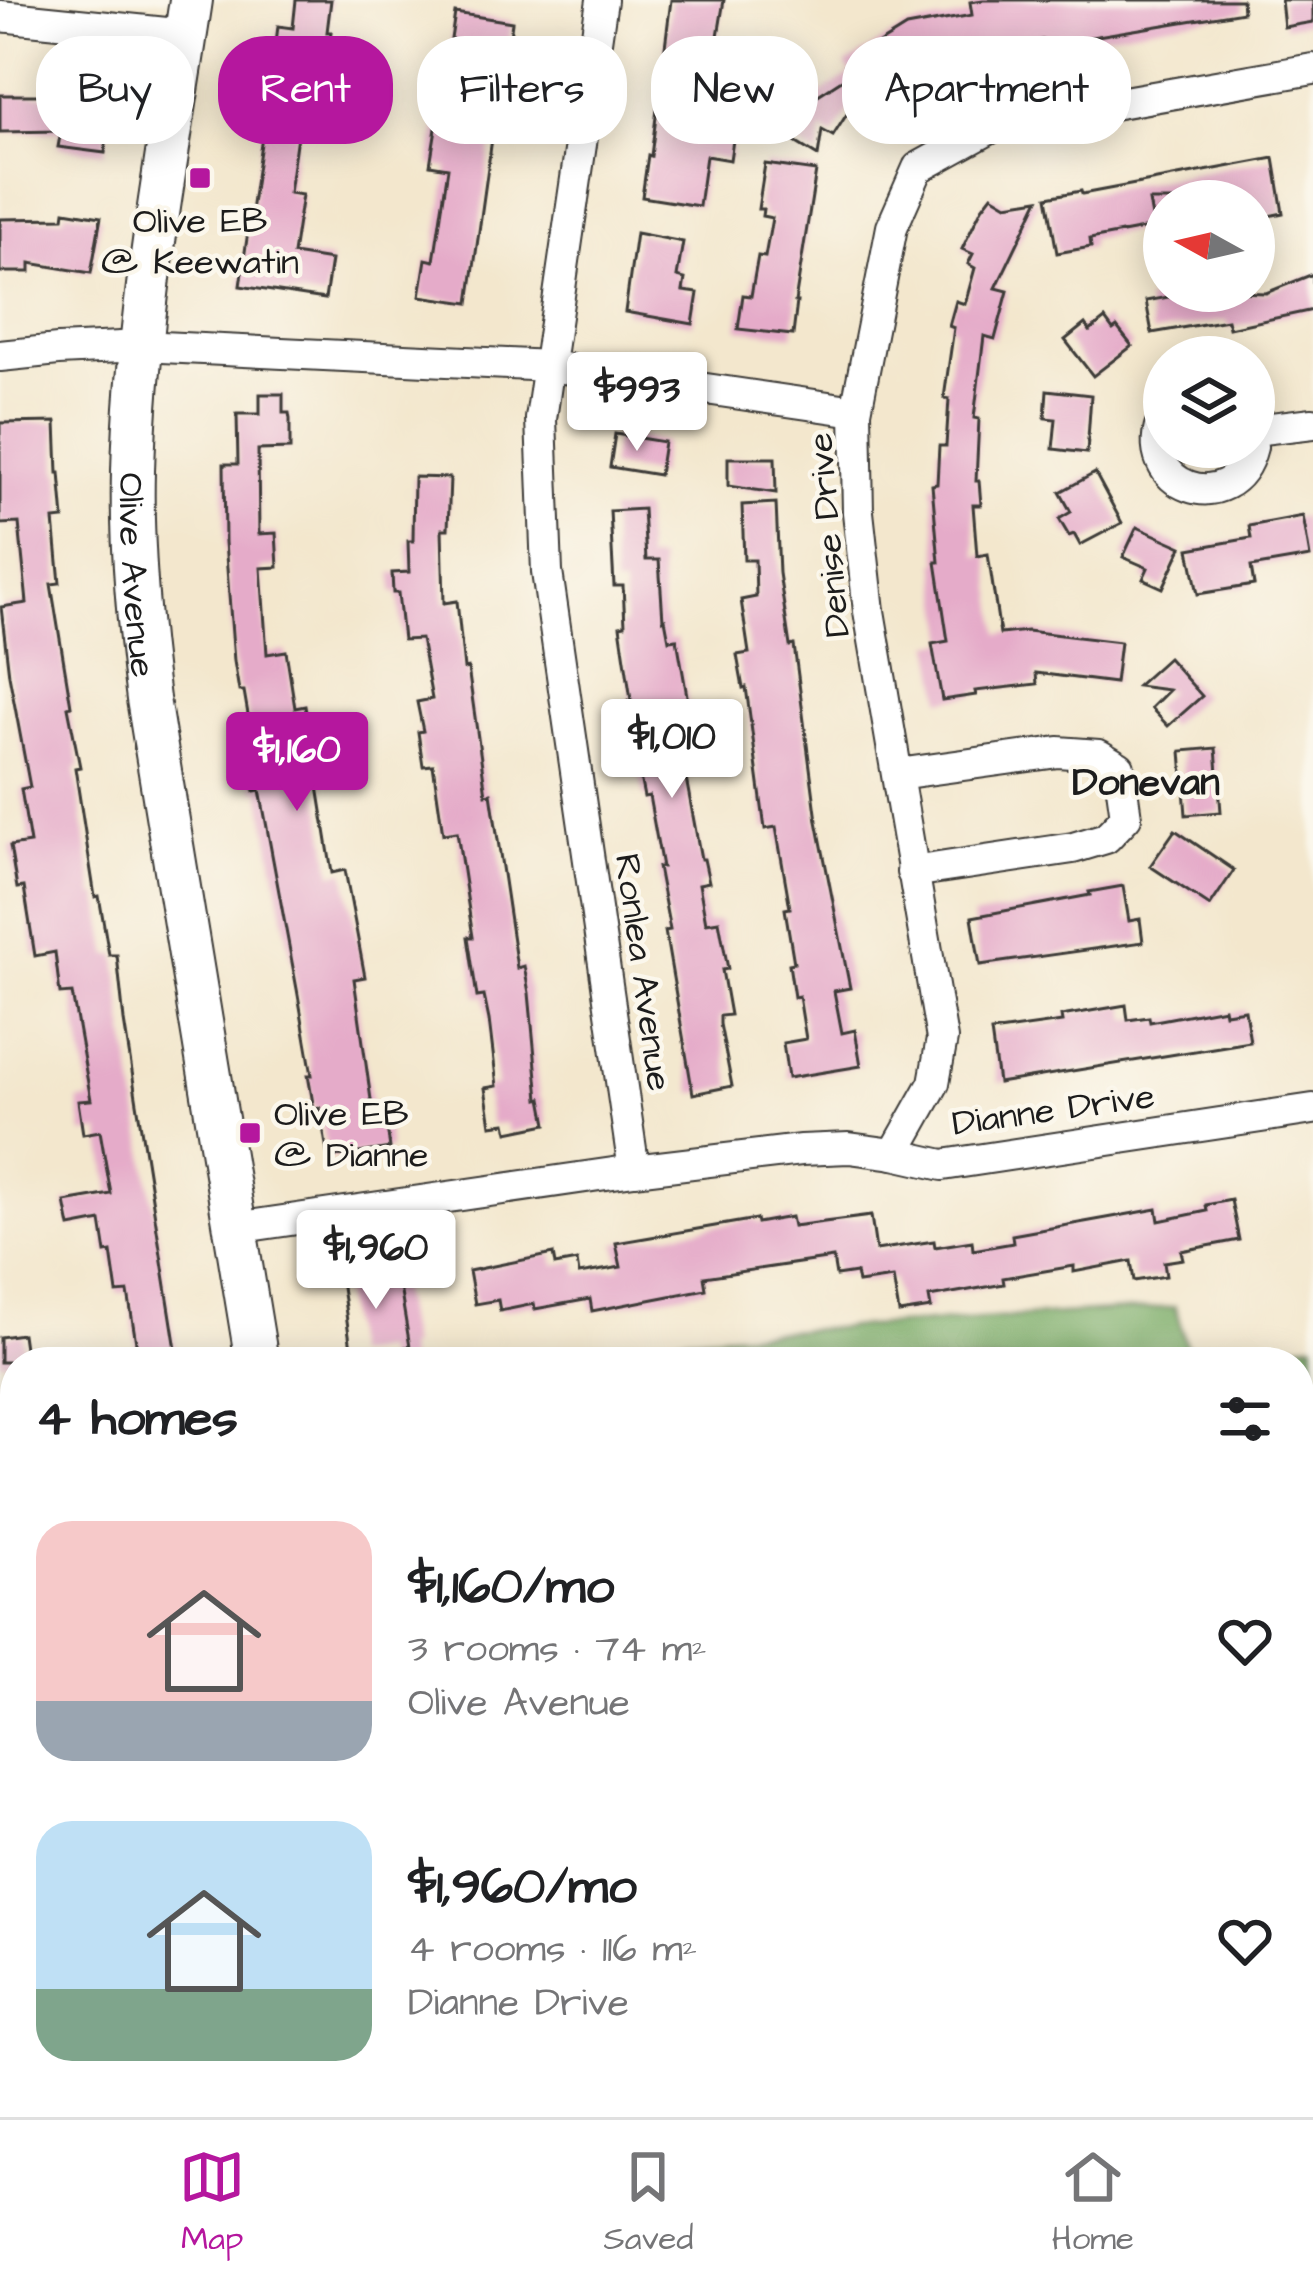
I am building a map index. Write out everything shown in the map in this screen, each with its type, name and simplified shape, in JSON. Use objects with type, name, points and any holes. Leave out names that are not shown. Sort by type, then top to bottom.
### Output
[{"type":"main road","name":"Olive Avenue","points":[[188,18],[141,346],[133,533],[141,650],[255,1347]]},
{"type":"street","name":"Ronlea Avenue","points":[[602,0],[541,419],[548,572],[634,1170]]},
{"type":"street","points":[[0,16],[188,18]]},
{"type":"street","name":"Denise Drive","points":[[894,1154],[934,1083],[943,1039],[868,611],[858,512],[856,411],[892,227],[918,168],[998,124],[1313,69]]},
{"type":"street","points":[[0,356],[141,346],[549,366],[856,411]]},
{"type":"street","points":[[1275,428],[1313,423]]},
{"type":"street","points":[[1165,468],[1179,483],[1210,490],[1226,485],[1244,468]]},
{"type":"street","points":[[898,774],[1058,752],[1100,755],[1119,767],[1126,817],[1106,838],[1072,848],[912,872]]},
{"type":"street","name":"Dianne Drive","points":[[235,1228],[801,1150],[849,1148],[943,1165],[1313,1109]]},
{"type":"green space","points":[[1175,1307],[1187,1347],[640,1347],[688,1337]]},
{"type":"green space","points":[[1313,1343],[1313,1347],[1212,1347]]},
{"type":"building","points":[[296,0],[331,0],[330,36],[277,36],[278,26],[293,28]]},
{"type":"building","points":[[671,0],[724,0],[718,36],[666,36]]},
{"type":"building","points":[[1242,0],[1243,12],[1098,36],[892,36],[906,27],[972,15],[970,2]]},
{"type":"building","points":[[1281,0],[1313,0],[1313,22],[1284,27]]},
{"type":"building","points":[[455,13],[512,22],[510,36],[451,36]]},
{"type":"building","points":[[842,80],[842,122],[833,136],[822,130],[818,156],[798,144],[818,144],[818,95]]},
{"type":"building","points":[[0,95],[36,95],[36,131],[0,132]]},
{"type":"building","points":[[59,144],[106,144],[105,153]]},
{"type":"building","points":[[261,144],[296,144],[289,193],[302,195],[293,254],[331,260],[325,299],[240,286]]},
{"type":"building","points":[[433,144],[491,144],[469,303],[420,296],[426,259],[434,261],[448,168],[430,165]]},
{"type":"building","points":[[653,144],[732,144],[730,160],[706,156],[699,206],[642,197]]},
{"type":"building","points":[[1274,158],[1283,213],[1275,215],[1275,180],[1157,180]]},
{"type":"building","points":[[765,164],[816,171],[793,335],[738,329],[743,295],[751,296],[758,256],[765,257],[772,218],[762,216],[763,209],[758,209]]},
{"type":"building","points":[[1143,183],[1143,229],[1090,239],[1091,247],[1057,253],[1047,197]]},
{"type":"building","points":[[992,195],[1007,204],[1039,199],[996,288],[1008,291],[995,339],[984,336],[974,418],[979,419],[976,481],[981,505],[973,505],[977,556],[988,554],[1000,634],[1027,631],[1120,642],[1115,683],[1036,673],[1037,684],[942,700],[932,644],[948,641],[936,562],[932,485],[937,484],[939,446],[946,446],[949,399],[944,398],[954,328],[949,326],[956,301],[965,304],[975,268],[968,264],[973,254],[962,249]]},
{"type":"building","points":[[65,211],[101,217],[91,273],[30,263],[30,272],[0,272],[0,219],[64,218]]},
{"type":"building","points":[[636,233],[683,242],[677,277],[685,279],[683,291],[698,293],[693,324],[625,312]]},
{"type":"building","points":[[1313,274],[1313,310],[1229,328],[1227,320],[1152,333],[1148,312],[1275,312],[1275,289]]},
{"type":"building","points":[[1105,319],[1132,346],[1093,376],[1065,340],[1085,324],[1090,331]]},
{"type":"building","points":[[1047,390],[1091,395],[1087,453],[1053,449],[1056,419],[1045,418]]},
{"type":"building","points":[[260,394],[283,394],[283,413],[289,413],[290,419],[290,449],[258,450],[259,534],[276,533],[278,567],[261,568],[267,654],[286,651],[295,708],[305,706],[332,873],[345,870],[365,977],[354,979],[373,1114],[385,1113],[390,1148],[328,1158],[320,1108],[314,1109],[308,1075],[312,1075],[260,790],[254,791],[250,762],[256,761],[244,691],[239,691],[234,661],[224,464],[238,464],[237,414],[260,414]]},
{"type":"building","points":[[56,422],[64,519],[54,520],[60,583],[51,584],[95,897],[99,896],[109,955],[117,955],[176,1347],[137,1347],[128,1292],[117,1293],[101,1221],[70,1227],[65,1202],[111,1194],[100,1131],[83,1134],[78,1101],[91,1100],[72,993],[60,994],[55,952],[35,956],[24,887],[17,888],[10,846],[30,843],[21,789],[30,787],[1,607],[27,603],[19,523],[0,524],[0,423]]},
{"type":"building","points":[[615,434],[664,442],[659,475],[610,467]]},
{"type":"building","points":[[728,458],[775,458],[776,493],[728,486]]},
{"type":"building","points":[[1095,473],[1122,523],[1080,545],[1059,519],[1071,512],[1060,492]]},
{"type":"building","points":[[414,477],[450,478],[448,529],[442,529],[444,603],[457,601],[464,669],[468,668],[486,794],[491,793],[517,968],[524,966],[529,993],[539,1099],[547,1124],[508,1132],[506,1123],[491,1125],[485,1088],[497,1086],[484,996],[477,997],[457,832],[443,834],[433,765],[423,766],[417,702],[432,699],[421,639],[403,640],[398,593],[393,593],[392,573],[409,572]]},
{"type":"building","points":[[776,503],[779,573],[790,646],[794,645],[817,821],[850,988],[834,991],[842,1033],[855,1030],[861,1066],[788,1078],[783,1043],[806,1039],[789,964],[794,963],[785,909],[790,908],[776,827],[765,829],[746,687],[737,655],[749,653],[741,600],[756,597],[755,560],[744,560],[742,505]]},
{"type":"building","points":[[643,509],[646,560],[659,560],[663,620],[669,640],[677,639],[700,770],[685,773],[709,882],[699,884],[706,923],[719,921],[728,969],[722,970],[730,1015],[720,1016],[720,1024],[732,1086],[693,1094],[665,931],[670,930],[658,867],[662,867],[634,747],[639,746],[628,701],[620,626],[625,625],[623,586],[614,586],[610,511]]},
{"type":"building","points":[[1303,516],[1310,557],[1251,567],[1254,585],[1198,594],[1189,549],[1251,538],[1249,526]]},
{"type":"building","points":[[1137,527],[1182,547],[1163,588],[1143,579],[1148,568],[1123,557]]},
{"type":"building","points":[[1168,658],[1202,696],[1168,726],[1151,708],[1169,690],[1137,686]]},
{"type":"building","points":[[1216,748],[1221,812],[1186,815],[1181,751]]},
{"type":"building","points":[[1175,830],[1234,870],[1210,906],[1150,866]]},
{"type":"building","points":[[1123,886],[1129,921],[1140,919],[1143,942],[980,965],[972,917]]},
{"type":"building","points":[[1126,1005],[1128,1020],[1149,1017],[1150,1022],[1224,1008],[1225,1013],[1245,1010],[1250,1042],[998,1083],[991,1032],[1062,1022],[1061,1016]]},
{"type":"building","points":[[1231,1200],[1239,1240],[1181,1251],[1183,1259],[1164,1262],[1166,1276],[1134,1281],[1131,1261],[1074,1272],[1074,1266],[929,1297],[931,1308],[899,1313],[893,1278],[858,1283],[856,1273],[836,1276],[833,1258],[704,1277],[706,1289],[592,1311],[590,1299],[500,1311],[498,1300],[475,1304],[469,1271],[553,1254],[555,1265],[577,1261],[579,1274],[621,1267],[616,1243],[791,1217],[793,1226],[871,1216],[876,1250],[972,1241],[973,1250],[1013,1243],[1012,1235],[1157,1209],[1159,1221],[1207,1211],[1206,1205]]},
{"type":"building","points":[[396,1263],[410,1347],[351,1347],[340,1273]]},
{"type":"building","points":[[22,1334],[24,1347],[0,1347],[0,1337]]},
{"type":"place","name":"Olive EB @ Keewatin","points":[[200,178]]},
{"type":"place","name":"Olive EB @ Dianne","points":[[250,1133]]},
{"type":"district","name":"Donevan","points":[[1146,781]]}]
